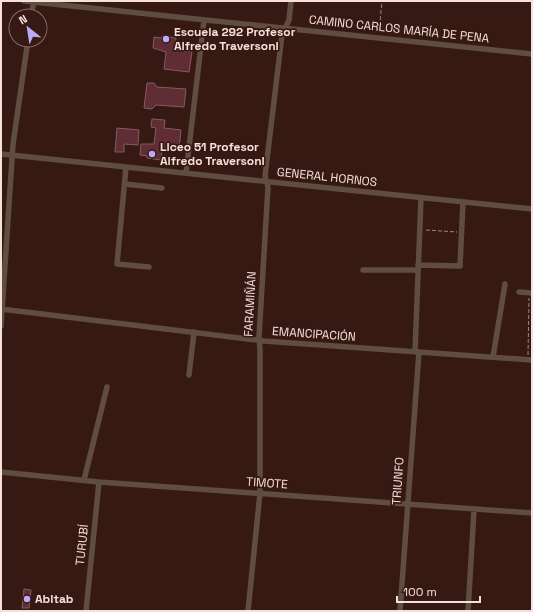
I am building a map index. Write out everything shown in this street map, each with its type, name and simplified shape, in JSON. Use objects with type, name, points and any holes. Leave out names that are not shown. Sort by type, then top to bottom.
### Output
[{"type":"street","name":"CAMINO CARLOS MARÍA DE PENA","points":[[24,1],[532,54]]},
{"type":"street","name":"FARAMIÑÁN","points":[[248,611],[260,493],[260,340],[268,187],[266,182],[282,35],[289,20],[291,1]]},
{"type":"street","points":[[186,173],[204,20]]},
{"type":"street","points":[[1,326],[12,155],[27,48]]},
{"type":"street","name":"GENERAL HORNOS","points":[[1,154],[532,209]]},
{"type":"street","points":[[126,167],[117,264],[149,267]]},
{"type":"street","points":[[125,184],[162,188]]},
{"type":"street","name":"TRIUNFO","points":[[400,611],[417,352],[418,267],[421,198]]},
{"type":"street","points":[[363,270],[460,266],[463,202]]},
{"type":"street","points":[[494,357],[499,312],[505,284]]},
{"type":"street","points":[[519,292],[531,293]]},
{"type":"street","name":"EMANCIPACIÓN","points":[[2,309],[260,340],[530,360]]},
{"type":"street","points":[[189,375],[194,332]]},
{"type":"street","points":[[84,480],[107,387]]},
{"type":"street","name":"TIMOTE","points":[[1,472],[99,482],[532,513]]},
{"type":"street","name":"TURUBÍ","points":[[86,611],[99,482]]},
{"type":"street","points":[[468,611],[474,510]]},
{"type":"path","points":[[378,38],[382,1]]},
{"type":"path","points":[[420,230],[461,232]]},
{"type":"path","points":[[530,360],[531,293]]},
{"type":"building","points":[[162,36],[176,38],[174,50],[192,52],[189,72],[164,69],[166,52],[153,48],[154,37],[162,38]]},
{"type":"building","points":[[147,83],[154,83],[157,87],[186,89],[184,107],[156,105],[152,109],[144,108]]},
{"type":"building","points":[[152,119],[165,120],[164,128],[181,130],[179,149],[162,148],[161,160],[147,158],[147,156],[140,155],[141,144],[154,144],[156,128],[151,127]]},
{"type":"building","points":[[117,128],[139,130],[138,145],[124,144],[124,152],[115,152]]},
{"type":"building","name":"Abitab","points":[[24,589],[31,590],[29,608],[22,608]]},
{"type":"place","name":"Escuela 292 Profesor Alfredo Traversoni","points":[[166,39]]},
{"type":"place","name":"Liceo 51 Profesor Alfredo Traversoni","points":[[152,154]]},
{"type":"place","name":"Abitab","points":[[27,599]]}]
